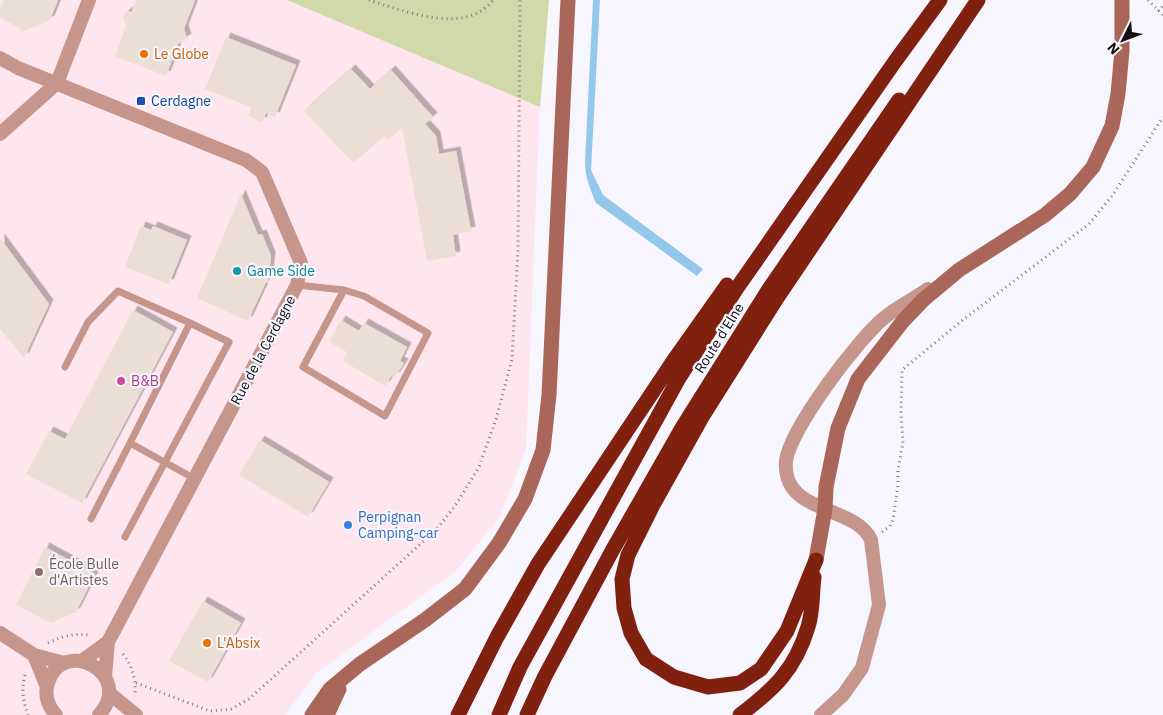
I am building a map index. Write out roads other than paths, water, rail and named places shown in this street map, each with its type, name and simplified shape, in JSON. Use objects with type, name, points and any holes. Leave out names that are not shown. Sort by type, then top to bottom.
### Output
[{"type":"highway","name":"Route d'Elne","points":[[499,715],[520,667],[679,378],[737,288],[940,0]]},
{"type":"highway","name":"Route d'Elne","points":[[527,715],[545,676],[612,551],[682,428],[758,305],[886,116],[973,0]]},
{"type":"highway","points":[[816,560],[787,631],[761,668],[740,683],[708,687],[674,677],[646,658],[631,633],[624,608],[622,579],[628,555],[654,503],[702,417],[777,298],[978,0]]},
{"type":"highway","points":[[458,715],[497,637],[538,564],[564,524],[676,356],[760,240],[846,131]]},
{"type":"highway","points":[[740,715],[769,692],[793,664],[809,626],[816,560]]},
{"type":"main road","points":[[312,715],[330,689],[360,664],[425,620],[464,589],[499,543],[525,499],[543,450],[549,395],[568,0]]},
{"type":"main road","points":[[816,560],[825,509],[826,487],[838,428],[858,379],[903,321],[923,300],[959,270],[1045,215],[1070,194],[1093,167],[1112,126],[1118,94],[1122,51],[1122,0]]},
{"type":"main road","points":[[328,715],[340,687],[360,664]]},
{"type":"street","points":[[0,134],[57,83],[89,0]]},
{"type":"street","name":"Rue de la Cerdagne","points":[[0,58],[18,68],[246,160],[262,172],[301,263],[297,285],[108,642],[105,676],[109,693]]},
{"type":"street","points":[[821,715],[843,695],[862,668],[879,605],[871,540],[869,534],[853,521],[803,499],[794,491],[787,480],[786,461],[804,421],[845,360],[884,318],[959,270]]},
{"type":"street","points":[[0,632],[34,655],[64,663]]},
{"type":"street","name":"Rue de la Cerdagne","points":[[82,661],[108,642]]},
{"type":"street","points":[[34,655],[46,688],[51,713]]},
{"type":"street","points":[[46,688],[56,669],[64,663],[73,661],[91,663],[105,676]]},
{"type":"street","points":[[99,715],[107,702],[109,693],[136,715]]},
{"type":"lane","points":[[297,285],[344,290],[364,296],[428,332],[385,416],[303,367],[344,290]]},
{"type":"lane","points":[[65,368],[88,322],[118,291],[229,342],[125,537]]},
{"type":"lane","points":[[91,519],[190,323]]},
{"type":"lane","points":[[130,443],[195,479]]},
{"type":"water","points":[[593,0],[600,0],[591,170],[603,195],[703,269],[697,276],[596,203],[592,193],[587,178],[585,162]]},
{"type":"place","name":"Le Globe","points":[[144,54]]},
{"type":"place","name":"Cerdagne","points":[[141,101]]},
{"type":"place","name":"Game Side","points":[[237,271]]},
{"type":"place","name":"B&B","points":[[121,381]]},
{"type":"place","name":"Perpignan Camping-car","points":[[348,525]]},
{"type":"place","name":"École Bulle d'Artistes","points":[[39,572]]},
{"type":"place","name":"L'Absix","points":[[207,643]]}]
